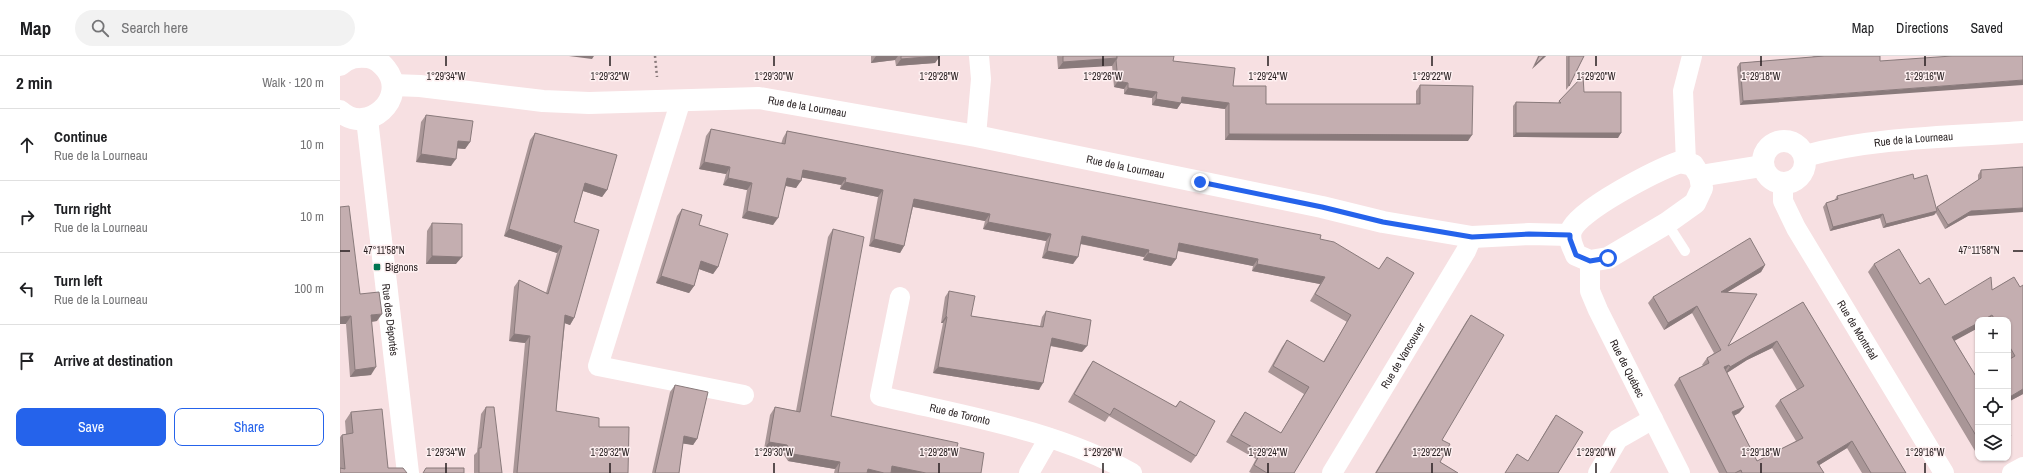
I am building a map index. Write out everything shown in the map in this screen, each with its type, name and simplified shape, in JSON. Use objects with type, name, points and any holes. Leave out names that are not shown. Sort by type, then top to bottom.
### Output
[{"type":"street","points":[[340,65],[352,57],[358,56],[372,58],[382,64],[389,73],[393,85],[392,96],[388,105],[380,113],[367,119],[355,119],[340,111]]},
{"type":"street","points":[[976,136],[981,79],[979,56]]},
{"type":"street","points":[[1692,56],[1683,91],[1693,169],[1702,188],[1695,203],[1667,223],[1608,258],[1590,261],[1576,255],[1570,235],[1577,222],[1606,201],[1662,168],[1680,162],[1693,169],[1762,166]]},
{"type":"street","name":"Rue de la Lourneau","points":[[393,85],[574,102],[759,98],[976,136],[1322,207],[1383,222],[1472,237],[1529,234],[1570,235]]},
{"type":"street","points":[[680,100],[598,366],[744,395]]},
{"type":"street","name":"Rue des Déportés","points":[[367,119],[408,473]]},
{"type":"street","name":"Rue de la Lourneau","points":[[1805,156],[1826,150],[1878,143],[2023,132]]},
{"type":"street","points":[[1779,141],[1792,142],[1802,150],[1805,156],[1805,168],[1794,181],[1783,183],[1772,180],[1767,176],[1762,166],[1762,159],[1768,147],[1779,141]]},
{"type":"street","name":"Rue de Montréal","points":[[1783,183],[1783,201],[1796,228],[1944,473]]},
{"type":"street","name":"Rue de Vancouver","points":[[1332,473],[1466,251],[1472,237]]},
{"type":"street","name":"Rue de Québec","points":[[1590,261],[1590,291],[1680,473]]},
{"type":"street","name":"Rue de Toronto","points":[[900,297],[880,396],[998,424],[1049,438],[1109,460],[1132,473]]},
{"type":"street","points":[[1598,473],[1618,439],[1653,419]]},
{"type":"street","points":[[1029,473],[1049,438]]},
{"type":"street","points":[[2012,473],[2023,467]]},
{"type":"lane","points":[[1667,223],[1685,251]]},
{"type":"building","points":[[901,56],[938,56],[901,59]]},
{"type":"building","points":[[1063,56],[1117,56],[1117,58],[1063,62]]},
{"type":"building","points":[[1117,56],[1174,56],[1173,61],[1235,68],[1233,86],[1266,86],[1266,104],[1420,104],[1420,85],[1473,86],[1472,135],[1229,134],[1229,103],[1182,97],[1181,103],[1156,99],[1157,92],[1128,88],[1128,83],[1118,81]]},
{"type":"building","points":[[1539,56],[1544,56],[1535,65]]},
{"type":"building","points":[[1569,56],[1584,56],[1569,86]]},
{"type":"building","points":[[1824,56],[1880,56],[1880,61],[1952,56],[2023,56],[2023,80],[1743,101],[1740,63]]},
{"type":"building","points":[[1583,76],[1584,92],[1621,92],[1621,133],[1516,133],[1516,102],[1561,103],[1559,101]]},
{"type":"building","points":[[426,115],[473,121],[470,142],[458,141],[456,159],[421,154]]},
{"type":"building","points":[[711,129],[785,144],[787,131],[1321,235],[1320,239],[1334,242],[1379,269],[1387,257],[1414,273],[1294,473],[1267,473],[1254,465],[1261,452],[1231,435],[1245,412],[1281,433],[1309,387],[1273,366],[1287,340],[1324,362],[1351,315],[1315,294],[1325,277],[1257,264],[1258,259],[1179,243],[1176,259],[1148,253],[1149,250],[1082,236],[1078,257],[1047,251],[1051,234],[988,222],[990,214],[914,199],[904,246],[874,239],[883,190],[845,182],[846,178],[803,170],[801,181],[787,178],[778,218],[747,211],[752,183],[728,178],[730,167],[704,162]]},
{"type":"building","points":[[535,133],[617,155],[607,190],[585,183],[574,222],[599,230],[574,318],[565,315],[556,411],[599,418],[599,427],[629,427],[628,473],[517,473],[530,336],[514,334],[519,280],[548,294],[562,246],[509,229]]},
{"type":"building","points":[[2023,167],[2023,208],[1971,211],[1948,225],[1937,207],[1981,178],[1981,170]]},
{"type":"building","points":[[1913,174],[1914,179],[1927,175],[1937,211],[1886,224],[1883,214],[1833,227],[1826,203],[1838,199],[1837,196]]},
{"type":"building","points":[[349,206],[360,294],[379,292],[382,314],[371,315],[376,367],[355,370],[351,316],[340,317],[340,207]]},
{"type":"building","points":[[682,209],[702,215],[699,225],[728,234],[718,267],[701,261],[694,286],[661,276]]},
{"type":"building","points":[[432,223],[462,224],[462,257],[432,256]]},
{"type":"building","points":[[833,229],[864,237],[831,416],[958,443],[957,447],[984,453],[981,473],[926,473],[892,466],[891,473],[868,469],[867,473],[838,473],[840,462],[793,454],[787,445],[769,442],[775,407],[800,412]]},
{"type":"building","points":[[1750,238],[1765,265],[1721,292],[1757,294],[1728,346],[1803,302],[1906,473],[1871,473],[1852,441],[1817,462],[1824,473],[1742,473],[1741,470],[1735,473],[1727,473],[1679,378],[1709,363],[1707,358],[1721,350],[1697,306],[1668,323],[1653,297]],"holes":[[[1777,341],[1804,386],[1780,400],[1803,438],[1757,461],[1732,412],[1744,407],[1724,367],[1729,365],[1730,367]]]},
{"type":"building","points":[[1899,249],[1920,284],[1929,278],[1945,305],[1991,277],[1992,290],[2014,277],[2020,287],[2023,285],[2023,389],[2011,396],[2011,358],[2015,356],[2011,349],[2011,317],[1993,317],[1992,315],[1988,317],[1975,317],[1975,325],[1952,337],[1975,375],[1975,434],[1874,264]]},
{"type":"building","points":[[949,291],[975,296],[971,316],[1043,327],[1046,311],[1091,320],[1087,346],[1052,338],[1043,383],[938,367],[947,317]]},
{"type":"building","points":[[1471,315],[1504,335],[1442,440],[1450,444],[1440,462],[1458,473],[1376,473]]},
{"type":"building","points":[[1093,361],[1176,407],[1180,401],[1215,421],[1196,456],[1114,408],[1110,415],[1074,394]]},
{"type":"building","points":[[675,385],[708,392],[697,439],[684,436],[679,473],[655,473]]},
{"type":"building","points":[[486,407],[494,407],[502,473],[479,473],[479,448],[481,448]]},
{"type":"building","points":[[382,409],[388,468],[403,468],[407,473],[340,473],[340,468],[345,469],[342,435],[353,433],[351,412]]},
{"type":"building","points":[[1556,415],[1583,432],[1558,473],[1505,473],[1517,454],[1528,461]]},
{"type":"building","points":[[426,468],[464,468],[464,473],[423,473]]},
{"type":"place","name":"Bignons","points":[[377,267]]},
{"type":"route","points":[[1200,182],[1322,207],[1383,222],[1472,237],[1529,234],[1570,235],[1576,255],[1590,261],[1608,258]]}]
